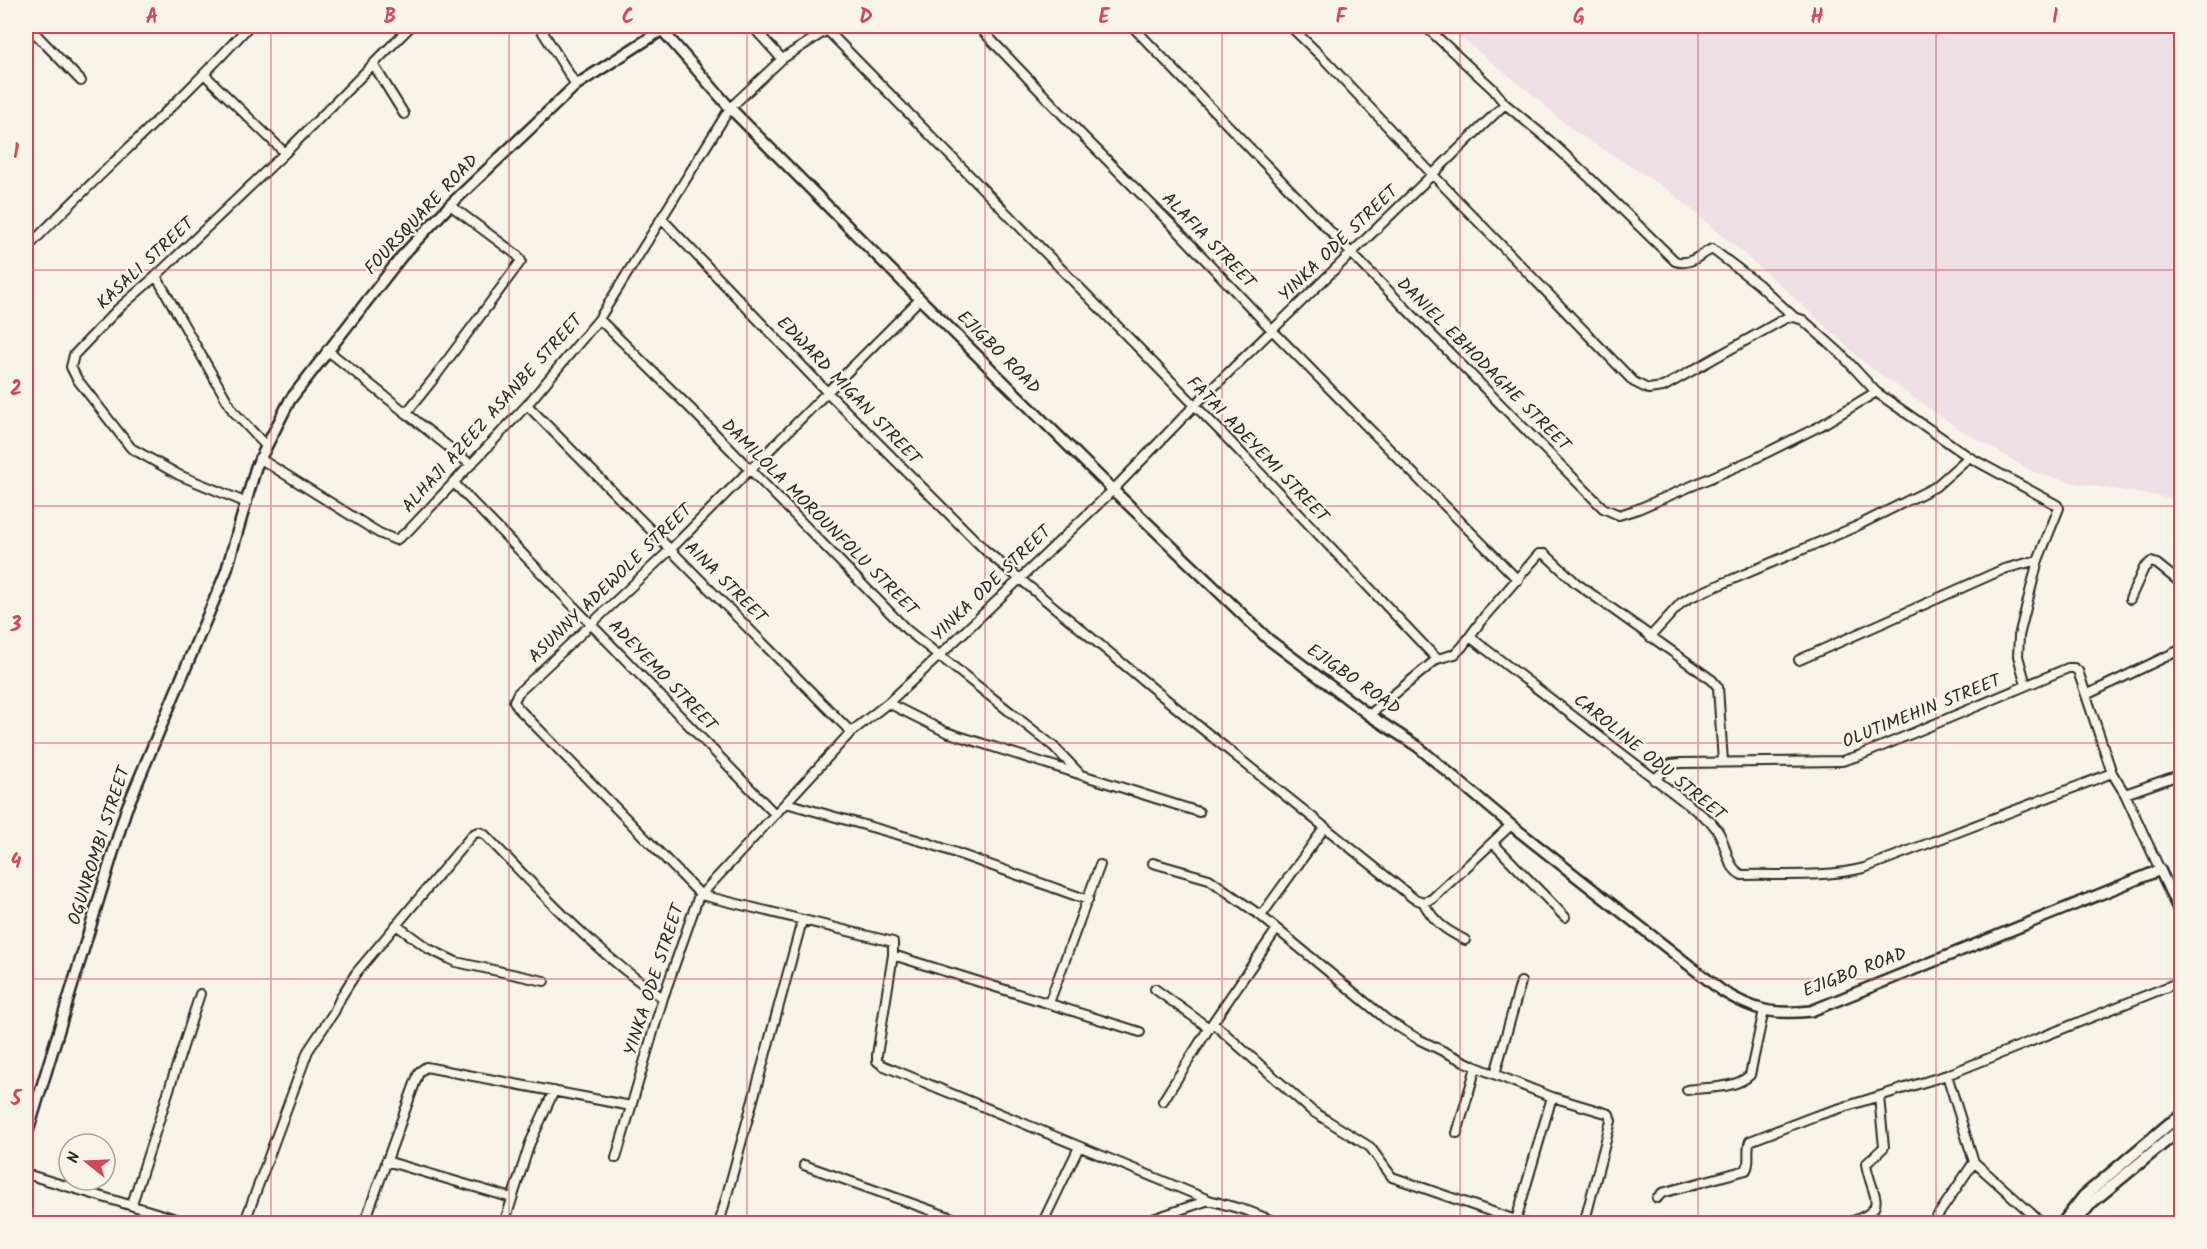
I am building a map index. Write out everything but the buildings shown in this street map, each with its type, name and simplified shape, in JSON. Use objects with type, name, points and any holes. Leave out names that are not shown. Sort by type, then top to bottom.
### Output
[{"type":"main road","points":[[2062,1224],[2084,1196],[2181,1116]]},
{"type":"main road","points":[[2074,1224],[2091,1203],[2181,1128]]},
{"type":"street","points":[[28,26],[81,81]]},
{"type":"street","points":[[26,249],[204,75],[249,26]]},
{"type":"street","name":"KASALI STREET","points":[[247,503],[179,476],[131,448],[77,379],[71,367],[74,355],[118,309],[156,276],[285,153],[411,26]]},
{"type":"street","points":[[539,26],[576,85]]},
{"type":"street","points":[[752,26],[782,59]]},
{"type":"street","name":"ALAFIA STREET","points":[[978,26],[1518,580]]},
{"type":"street","name":"DANIEL EBHODAGHE STREET","points":[[1132,26],[1352,254],[1603,508],[1619,515],[1638,509],[1752,460],[1820,426],[1876,392]]},
{"type":"street","points":[[1290,26],[1634,382],[1648,389],[1663,387],[1786,318],[1794,317]]},
{"type":"street","points":[[1425,26],[1493,89],[1505,104],[1593,181],[1675,261],[1690,262],[1713,249],[1758,284],[1794,317],[1803,320],[1840,353],[1876,392],[1969,458],[2059,508],[2038,560],[2018,648],[2026,685]]},
{"type":"street","name":"FOURSQUARE ROAD","points":[[247,503],[259,458],[290,400],[402,256],[450,205],[576,85],[661,28]]},
{"type":"street","name":"EJIGBO ROAD","points":[[661,28],[730,108],[1113,490],[1268,639],[1369,715],[1417,746],[1511,825],[1722,991],[1744,1004],[1764,1011],[1786,1013],[1811,1011],[2160,870]]},
{"type":"street","name":"FATAI ADEYEMI STREET","points":[[730,108],[782,59],[827,30],[1437,659]]},
{"type":"street","points":[[374,64],[404,114]]},
{"type":"street","points":[[204,75],[285,153]]},
{"type":"street","name":"YINKA ODE STREET","points":[[616,1158],[663,998],[695,902],[700,895],[851,732],[888,703],[939,656],[1113,490],[1194,406],[1505,104]]},
{"type":"street","name":"ALHAJI AZEEZ ASANBE STREET","points":[[259,458],[379,533],[396,540],[408,531],[527,405],[599,319],[730,108]]},
{"type":"street","points":[[406,412],[435,377],[521,261],[517,255],[450,205]]},
{"type":"street","name":"EDWARD MIGAN STREET","points":[[662,219],[828,393],[986,552],[1413,898],[1423,902]]},
{"type":"street","points":[[156,276],[233,411],[266,446]]},
{"type":"street","name":"ASUNNY ADEWOLE STREET","points":[[700,895],[518,708],[514,701],[518,693],[671,549],[920,299]]},
{"type":"street","name":"DAMILOLA MOROUNFOLU STREET","points":[[599,319],[907,630],[1053,746],[1081,775]]},
{"type":"street","points":[[327,350],[470,464]]},
{"type":"street","name":"AINA STREET","points":[[527,405],[851,732]]},
{"type":"street","points":[[1650,637],[1681,603],[1691,597],[1855,527],[1935,487],[1969,458]]},
{"type":"street","name":"ADEYEMO STREET","points":[[453,482],[775,814]]},
{"type":"street","name":"OGUNROMBI STREET","points":[[26,1138],[126,810],[226,572],[247,503]]},
{"type":"street","points":[[1369,715],[1437,659],[1455,654],[1539,554],[1545,554],[1576,583],[1718,687],[1723,762]]},
{"type":"street","points":[[1799,660],[2004,568],[2038,560]]},
{"type":"street","points":[[2130,599],[2144,568],[2151,562],[2157,564],[2181,584]]},
{"type":"street","name":"CAROLINE ODU STREET","points":[[1470,637],[1711,822],[1720,834],[1735,872],[1742,875],[1828,874],[1864,868],[2112,773]]},
{"type":"street","points":[[2181,649],[2086,695],[2112,773],[2125,794],[2181,917]]},
{"type":"street","name":"OLUTIMEHIN STREET","points":[[1654,780],[1671,764],[1842,761],[2068,668],[2078,671],[2086,695]]},
{"type":"street","points":[[888,703],[946,732],[1199,812]]},
{"type":"street","points":[[2125,794],[2181,774]]},
{"type":"street","points":[[786,803],[928,843],[1088,900]]},
{"type":"street","points":[[1465,940],[1446,930],[1433,919],[1423,902],[1432,899],[1511,825]]},
{"type":"street","points":[[1261,916],[1325,827]]},
{"type":"street","points":[[244,1224],[308,1051],[356,973],[473,834],[479,832],[484,834],[618,966],[663,998]]},
{"type":"street","points":[[1493,843],[1565,916]]},
{"type":"street","points":[[1153,863],[1205,878],[1278,929],[1387,1020],[1418,1039],[1476,1067],[1552,1097],[1609,1114],[1611,1117],[1584,1224]]},
{"type":"street","points":[[1049,1003],[1100,865]]},
{"type":"street","points":[[700,895],[893,942],[878,1061],[1209,1200],[1248,1211],[1281,1224]]},
{"type":"street","points":[[718,1224],[802,921]]},
{"type":"street","points":[[396,925],[429,949],[456,962],[544,981]]},
{"type":"street","points":[[1164,1101],[1211,1026],[1278,929]]},
{"type":"street","points":[[893,955],[1140,1032]]},
{"type":"street","points":[[1657,1198],[1662,1193],[1746,1170],[1750,1141],[1815,1116],[1947,1075],[2181,981]]},
{"type":"street","points":[[1495,1074],[1521,982]]},
{"type":"street","points":[[1155,989],[1211,1026],[1312,1111],[1370,1147],[1392,1177],[1527,1224]]},
{"type":"street","points":[[132,1204],[200,994]]},
{"type":"street","points":[[1687,1090],[1736,1083],[1750,1075],[1764,1011]]},
{"type":"street","points":[[364,1224],[419,1072],[426,1067],[632,1106]]},
{"type":"street","points":[[1457,1133],[1476,1067]]},
{"type":"street","points":[[1947,1075],[1974,1162],[2043,1224]]},
{"type":"street","points":[[504,1224],[530,1143],[554,1090]]},
{"type":"street","points":[[1516,1220],[1552,1097]]},
{"type":"street","points":[[1844,1224],[1868,1213],[1876,1205],[1877,1196],[1866,1164],[1884,1147],[1879,1097]]},
{"type":"street","points":[[1042,1224],[1079,1147]]},
{"type":"street","points":[[386,1161],[512,1198]]},
{"type":"street","points":[[1932,1224],[1974,1162]]},
{"type":"street","points":[[804,1165],[969,1224]]},
{"type":"street","points":[[26,1174],[193,1224]]},
{"type":"street","points":[[1153,1219],[1209,1200]]},
{"type":"shaded area","points":[[1447,26],[2181,26],[2181,500],[2076,483],[2035,473],[1953,425],[1866,364],[1785,289],[1670,191],[1571,129],[1538,99]]}]
